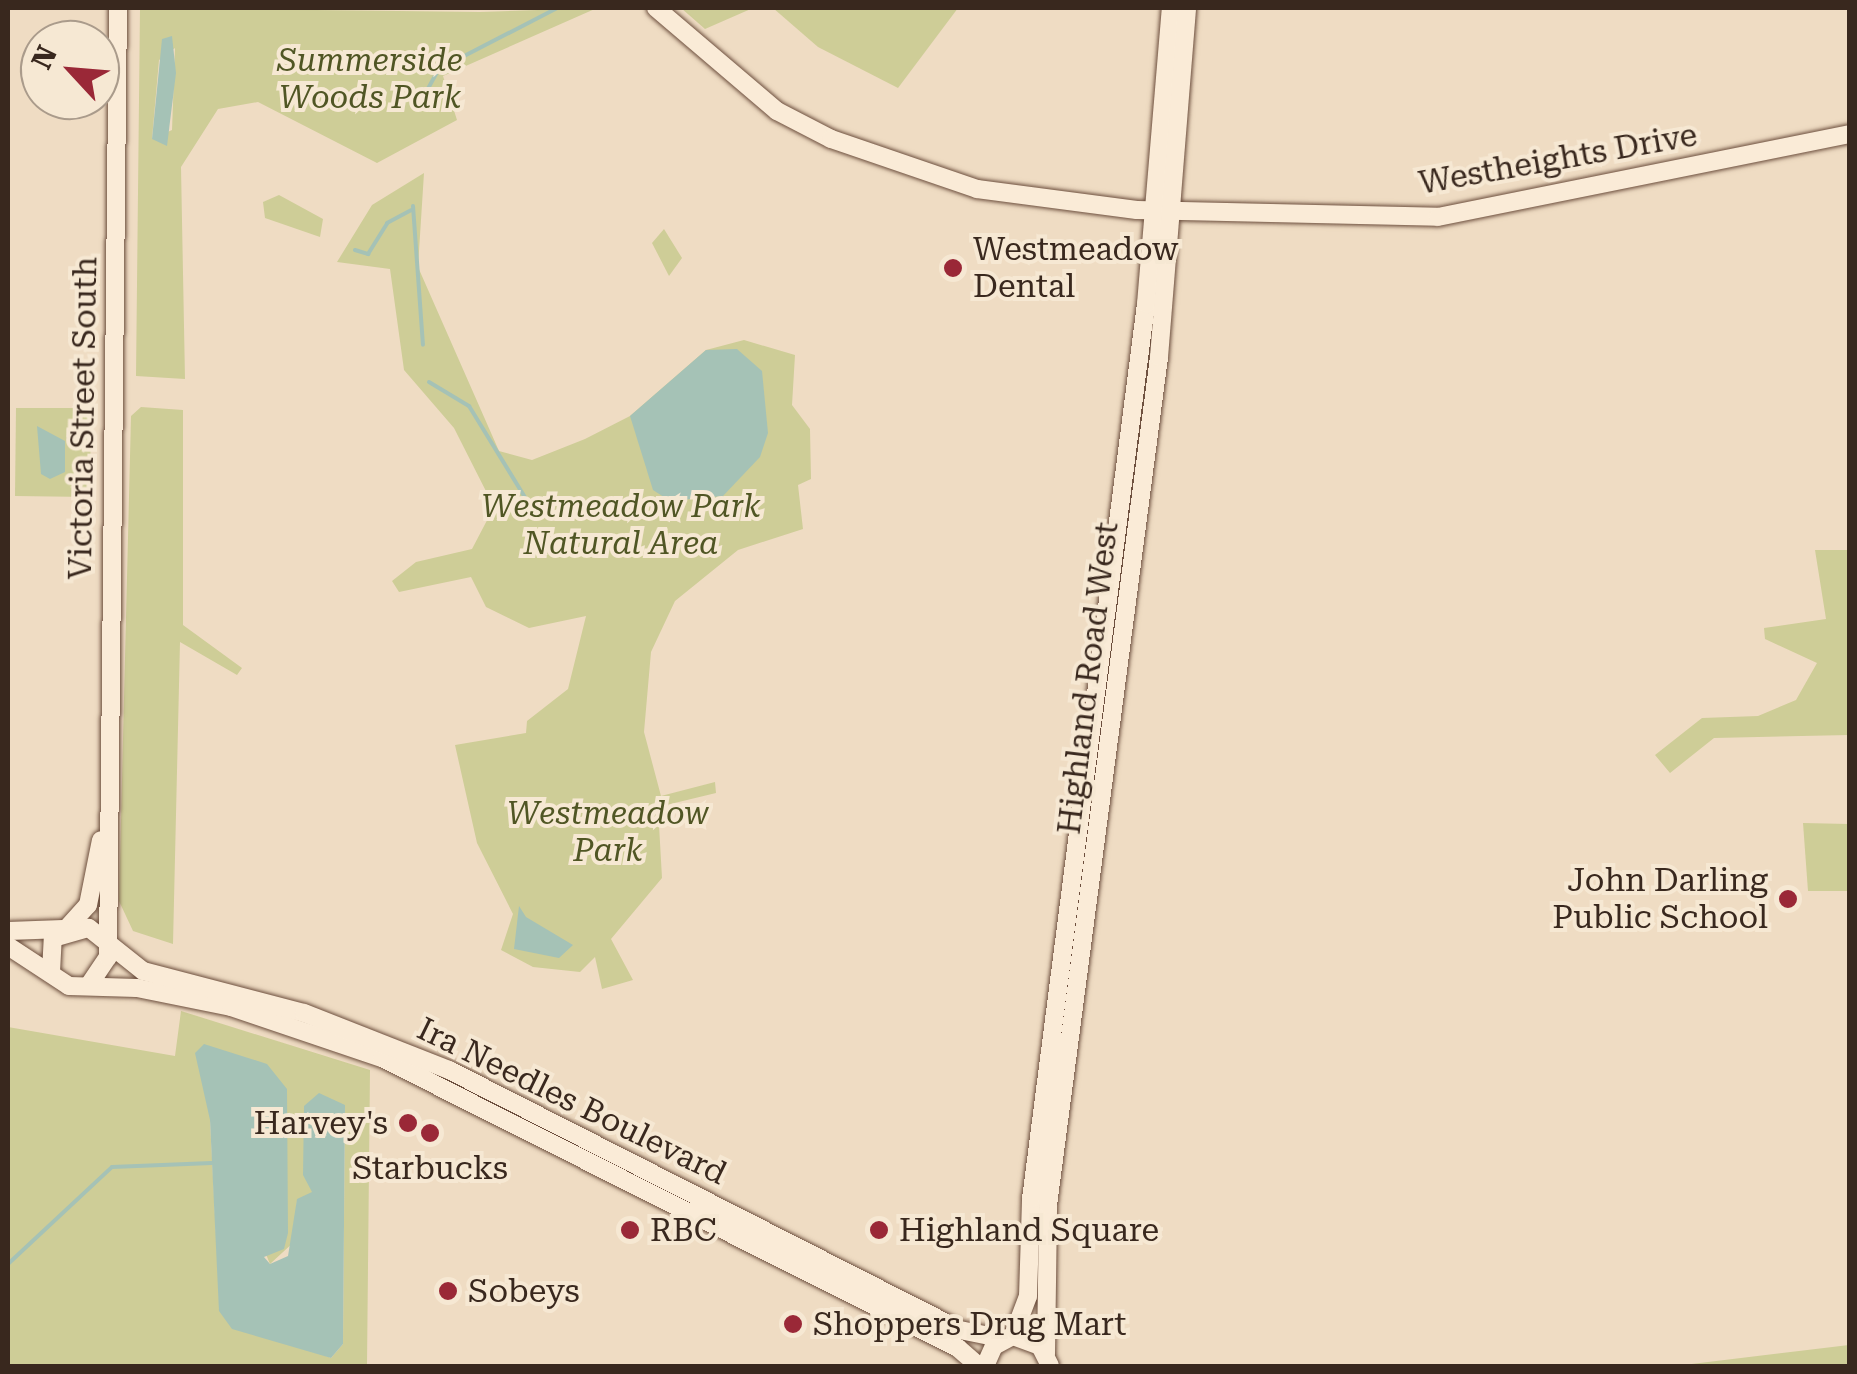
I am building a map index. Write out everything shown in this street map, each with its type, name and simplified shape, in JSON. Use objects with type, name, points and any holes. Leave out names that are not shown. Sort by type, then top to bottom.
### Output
[{"type":"main road","name":"Victoria Street South","points":[[105,943],[118,8]]},
{"type":"main road","name":"Westheights Drive","points":[[656,8],[776,111],[886,162],[976,189],[1164,212],[1438,217],[1850,134]]},
{"type":"main road","name":"Highland Road West","points":[[982,1366],[1008,1338],[1028,1296],[1031,1199],[1164,212],[1171,8]]},
{"type":"main road","name":"Highland Road West","points":[[1049,1363],[1048,1205],[1186,8]]},
{"type":"main road","name":"Victoria Street South","points":[[65,928],[88,904],[104,830]]},
{"type":"main road","points":[[50,972],[48,949],[65,928]]},
{"type":"main road","points":[[8,931],[89,928],[105,943],[106,969],[90,985],[69,986],[8,946]]},
{"type":"main road","name":"Ira Needles Boulevard","points":[[105,943],[143,971],[304,1012],[449,1070],[960,1330],[1008,1338],[1049,1363]]},
{"type":"main road","name":"Ira Needles Boulevard","points":[[90,985],[232,1006],[382,1058],[958,1348],[982,1366]]},
{"type":"green space","name":"Summerside Woods Park","points":[[140,8],[480,12],[597,8],[443,76],[457,120],[377,163],[258,102],[218,109],[181,167],[185,379],[136,376]],"holes":[[[175,48],[172,130],[152,139],[159,60]]]},
{"type":"green space","points":[[681,8],[753,8],[705,29]]},
{"type":"green space","points":[[773,8],[958,8],[898,88],[818,47]]},
{"type":"green space","name":"Westmeadow Park Natural Area","points":[[424,173],[418,267],[499,451],[532,460],[585,439],[630,416],[706,350],[744,340],[795,355],[792,405],[810,429],[811,479],[798,485],[803,529],[738,550],[675,601],[651,652],[644,732],[661,796],[715,782],[716,793],[658,807],[662,878],[611,939],[633,980],[602,989],[595,957],[580,972],[533,967],[501,950],[513,914],[477,843],[455,745],[526,733],[527,721],[568,689],[586,616],[529,628],[486,607],[471,577],[399,592],[392,581],[416,562],[472,549],[494,507],[454,428],[404,370],[390,269],[337,262],[372,205]]},
{"type":"green space","points":[[279,195],[323,219],[320,237],[265,218],[263,202]]},
{"type":"green space","points":[[664,229],[682,258],[669,276],[652,243]]},
{"type":"green space","points":[[141,407],[183,410],[183,625],[242,668],[237,675],[180,642],[173,944],[133,931],[119,901],[131,416]]},
{"type":"green space","points":[[16,408],[92,408],[89,497],[15,496]]},
{"type":"green space","points":[[1815,550],[1849,550],[1849,735],[1714,738],[1670,773],[1655,755],[1702,718],[1758,716],[1796,700],[1817,663],[1765,639],[1764,628],[1826,619]]},
{"type":"green space","points":[[1803,823],[1849,824],[1849,891],[1808,891]]},
{"type":"green space","points":[[181,1011],[370,1070],[367,1366],[8,1366],[8,1027],[175,1056]],"holes":[[[345,1105],[343,1344],[331,1358],[220,1311],[210,1120],[270,1264],[295,1241],[297,1200],[312,1193]]]},
{"type":"green space","points":[[1849,1345],[1849,1366],[1675,1366]]},
{"type":"shaded area","points":[[172,36],[176,73],[167,146],[152,139],[162,39]]},
{"type":"shaded area","points":[[737,349],[762,371],[768,433],[760,457],[723,496],[670,501],[653,490],[630,416],[706,350]]},
{"type":"shaded area","points":[[37,426],[65,441],[65,472],[50,479],[41,474]]},
{"type":"shaded area","points":[[519,906],[526,917],[573,945],[559,958],[514,949]]},
{"type":"shaded area","points":[[204,1044],[267,1064],[287,1089],[288,1233],[284,1249],[264,1257],[270,1264],[288,1256],[297,1199],[312,1192],[303,1175],[304,1106],[319,1093],[345,1105],[343,1344],[331,1358],[232,1329],[219,1311],[210,1120],[195,1053]]},
{"type":"waterway","points":[[420,103],[439,69],[557,8]]},
{"type":"waterway","points":[[413,206],[423,345]]},
{"type":"waterway","points":[[355,250],[368,254],[387,223],[411,210]]},
{"type":"waterway","points":[[429,382],[469,406],[534,512]]},
{"type":"waterway","points":[[8,1264],[112,1167],[212,1163]]},
{"type":"place","name":"Westmeadow Dental","points":[[953,268]]},
{"type":"place","name":"John Darling Public School","points":[[1788,899]]},
{"type":"place","name":"Harvey's","points":[[408,1123]]},
{"type":"place","name":"Starbucks","points":[[430,1133]]},
{"type":"place","name":"RBC","points":[[630,1230]]},
{"type":"place","name":"Highland Square","points":[[879,1230]]},
{"type":"place","name":"Sobeys","points":[[448,1291]]},
{"type":"place","name":"Shoppers Drug Mart","points":[[793,1324]]},
{"type":"park label","name":"Westmeadow Park","points":[[608,832]]}]
